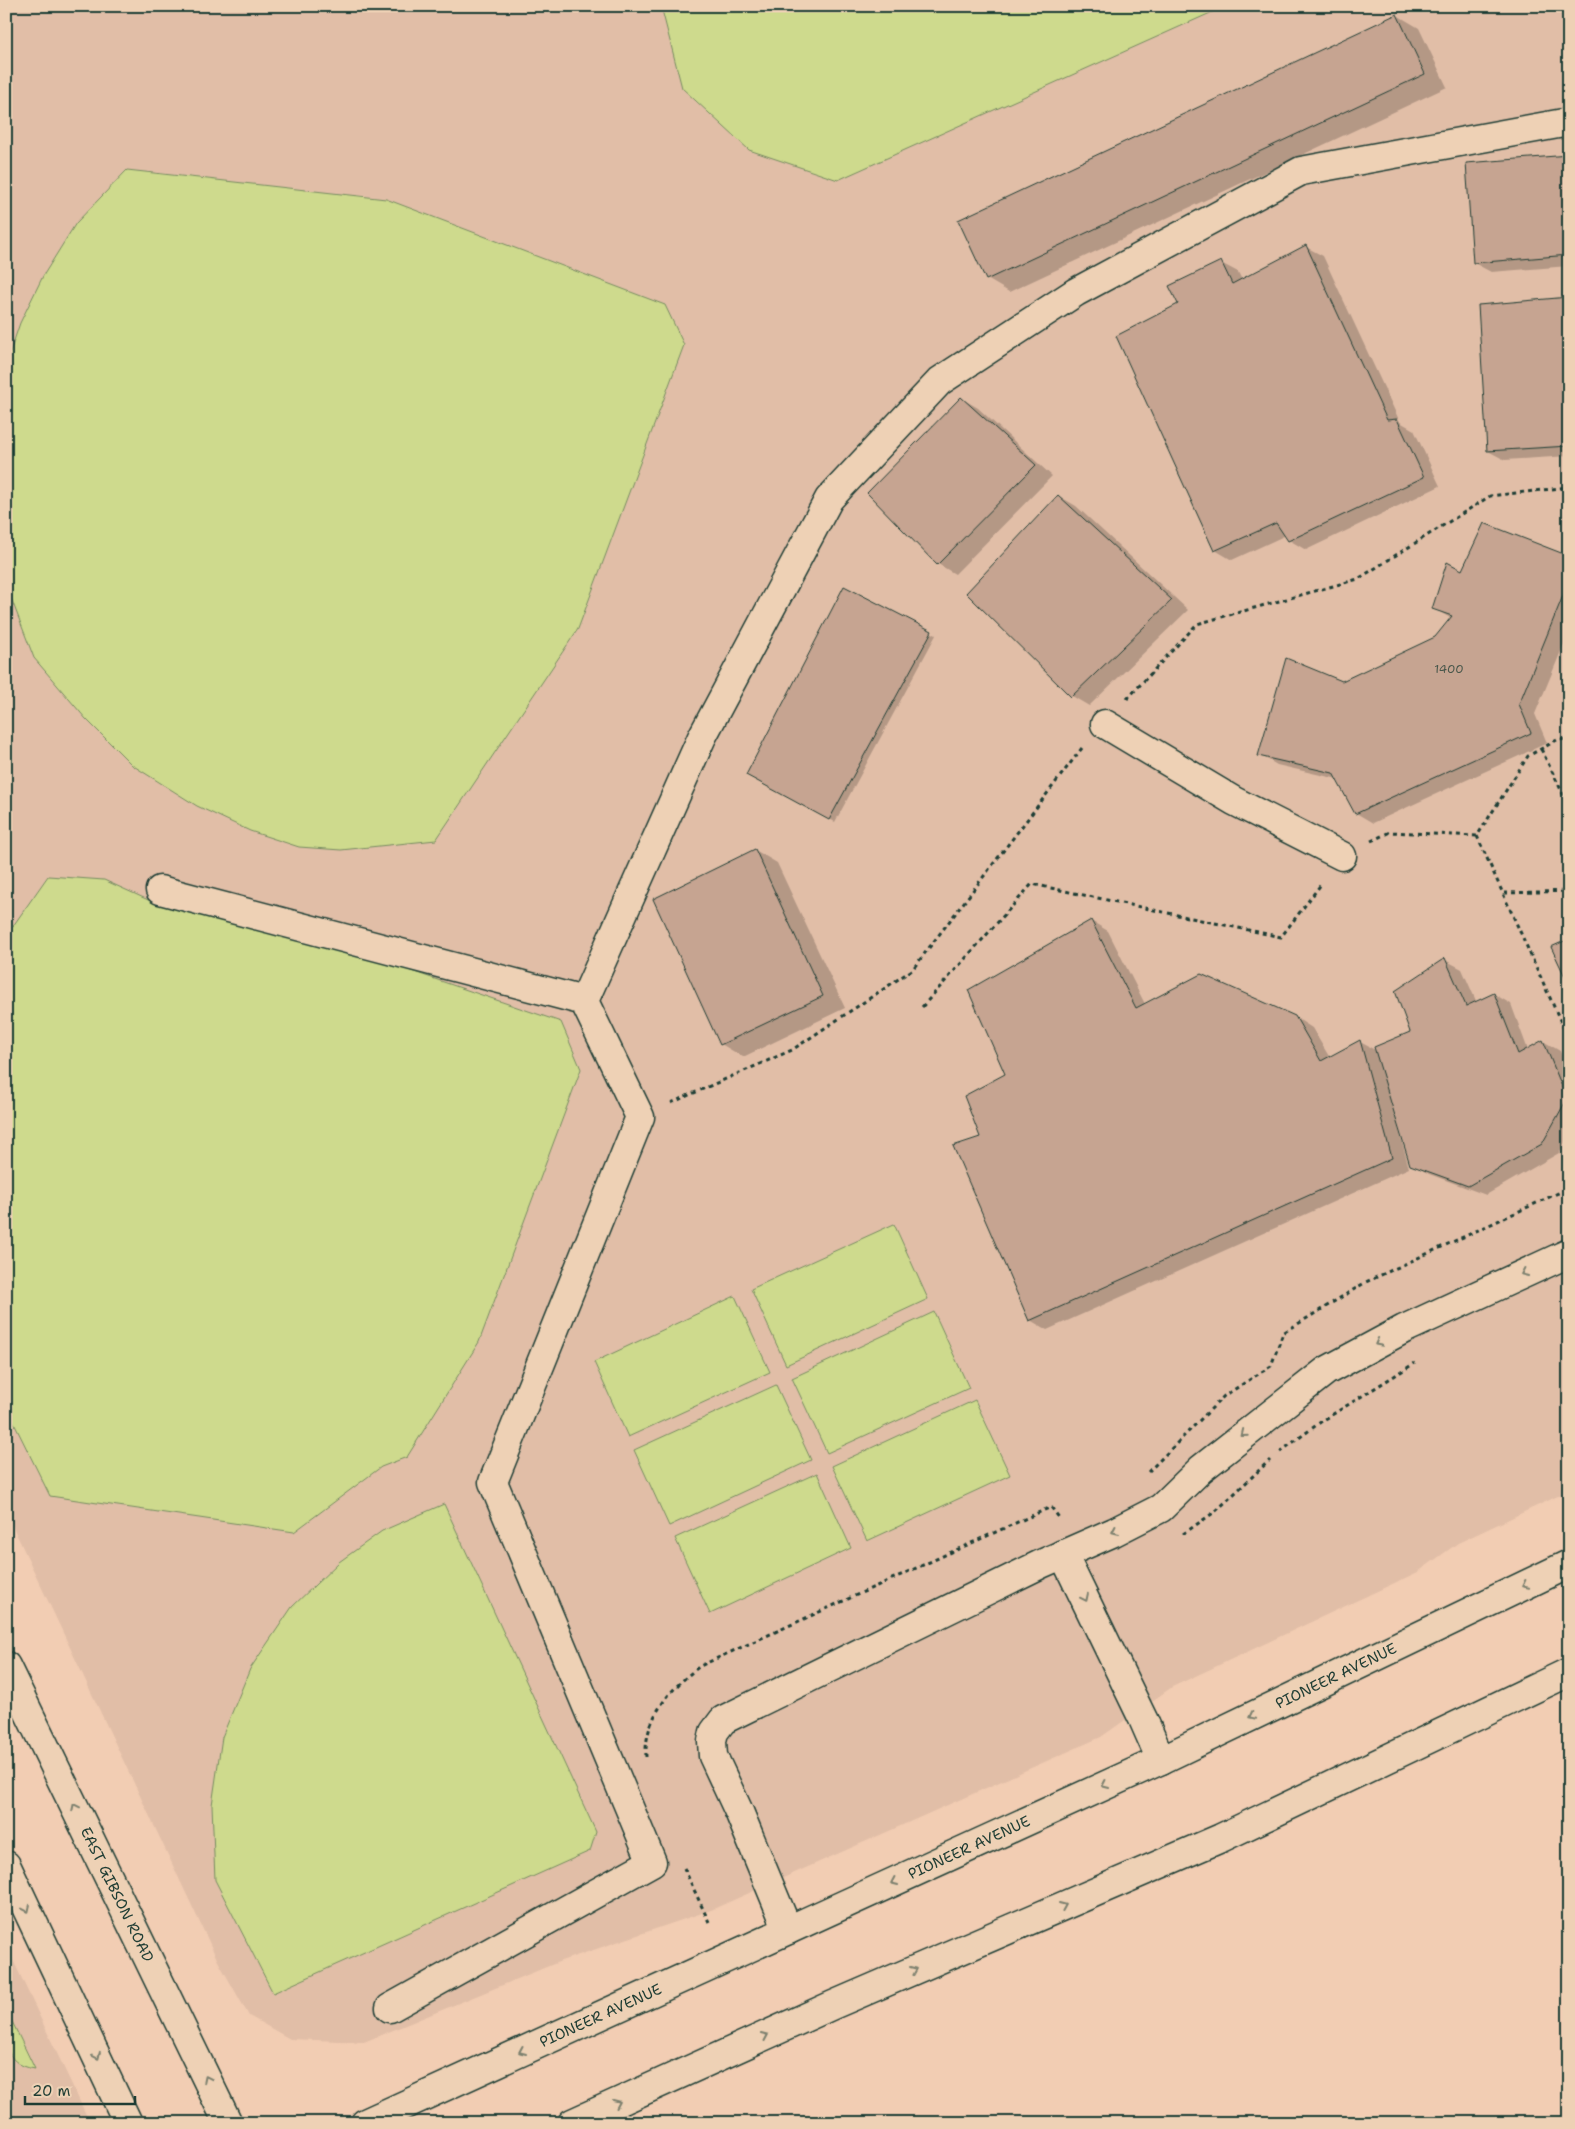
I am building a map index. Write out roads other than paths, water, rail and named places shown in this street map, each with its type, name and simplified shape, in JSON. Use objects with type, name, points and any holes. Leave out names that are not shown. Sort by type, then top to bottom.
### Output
[{"type":"street","points":[[584,1001],[702,737],[829,499],[940,381],[1076,292],[1301,171],[1569,122]]},
{"type":"street","points":[[1104,724],[1234,801],[1342,856]]},
{"type":"street","points":[[160,890],[584,1001],[640,1117],[493,1482],[652,1862],[390,2008]]},
{"type":"street","points":[[788,1930],[740,1814],[713,1756],[712,1742],[719,1724],[729,1716],[1161,1508],[1201,1469],[1326,1371],[1404,1329],[1569,1252]]},
{"type":"street","points":[[1064,1554],[1144,1719],[1161,1760]]},
{"type":"street","name":"PIONEER AVENUE","points":[[364,2123],[1161,1760],[1569,1564]]},
{"type":"street","name":"EAST GIBSON ROAD","points":[[6,1666],[228,2123]]},
{"type":"street","points":[[572,2123],[833,2005],[1221,1838],[1569,1672]]},
{"type":"street","points":[[6,1865],[128,2123]]}]
